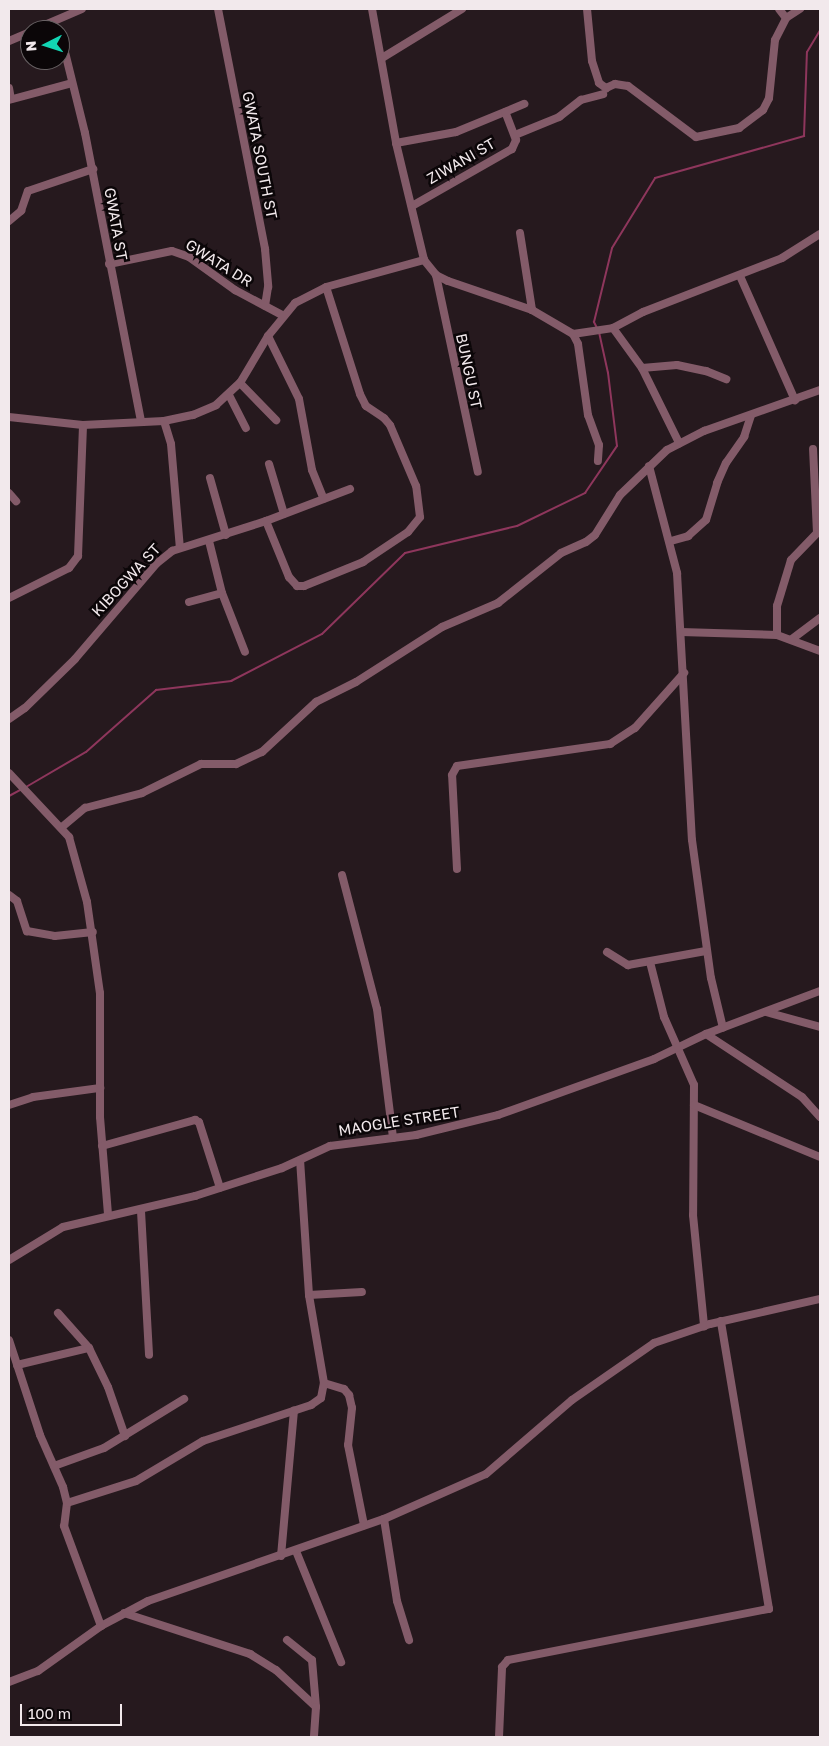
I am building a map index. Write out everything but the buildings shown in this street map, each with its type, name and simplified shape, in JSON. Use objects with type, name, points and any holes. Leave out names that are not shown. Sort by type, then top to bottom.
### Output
[{"type":"street","points":[[57,20],[64,12],[82,9]]},
{"type":"street","name":"GWATA SOUTH ST","points":[[218,9],[265,249],[268,287],[265,306]]},
{"type":"street","points":[[372,9],[396,143],[424,260],[436,275],[475,293],[532,310],[573,334],[578,344],[588,415],[599,445],[598,461]]},
{"type":"street","points":[[382,58],[462,9]]},
{"type":"street","points":[[587,9],[592,61],[599,83],[606,88],[615,84],[628,86],[696,137],[739,128],[763,110],[769,98],[775,40],[786,18],[800,9]]},
{"type":"street","points":[[779,9],[786,18]]},
{"type":"street","name":"GWATA ST","points":[[69,70],[93,169],[109,264],[141,421]]},
{"type":"street","points":[[9,88],[10,100],[72,83]]},
{"type":"street","name":"ZIWANI ST","points":[[515,135],[559,117],[581,100],[603,94]]},
{"type":"street","points":[[396,143],[456,132],[524,104]]},
{"type":"street","name":"ZIWANI ST","points":[[412,206],[512,149],[515,135],[505,112]]},
{"type":"street","points":[[9,221],[22,211],[28,191],[93,169]]},
{"type":"street","points":[[520,233],[532,310]]},
{"type":"street","points":[[573,334],[613,328],[643,312],[740,276],[791,253],[820,234]]},
{"type":"street","name":"GWATA DR","points":[[109,264],[172,251],[189,258],[217,280],[282,315]]},
{"type":"street","points":[[9,417],[83,425],[164,421],[193,415],[216,405],[240,383],[282,315],[295,303],[326,287],[424,260]]},
{"type":"street","name":"BUNGU ST","points":[[436,275],[478,472]]},
{"type":"street","points":[[740,276],[795,400]]},
{"type":"street","points":[[266,522],[289,578],[297,586],[304,586],[363,562],[408,532],[420,518],[416,486],[390,425],[384,418],[366,406],[360,394],[326,287]]},
{"type":"street","points":[[613,328],[642,368],[679,443]]},
{"type":"street","points":[[268,336],[299,399],[312,470],[324,499]]},
{"type":"street","points":[[642,368],[677,365],[706,371],[726,379]]},
{"type":"street","points":[[240,383],[276,420]]},
{"type":"street","points":[[62,827],[85,808],[142,793],[201,764],[236,764],[262,752],[316,702],[356,682],[442,627],[498,603],[561,553],[586,542],[595,535],[620,495],[649,466],[679,443],[704,431],[751,416],[820,390]]},
{"type":"street","points":[[229,395],[246,428]]},
{"type":"street","points":[[671,541],[688,536],[706,520],[717,483],[726,463],[744,437],[751,416]]},
{"type":"street","points":[[164,421],[171,444],[180,548]]},
{"type":"street","points":[[9,598],[69,568],[78,556],[83,425]]},
{"type":"street","points":[[777,636],[777,606],[791,560],[817,533],[813,449]]},
{"type":"street","points":[[269,464],[284,514]]},
{"type":"street","points":[[649,466],[671,541],[678,573],[689,804],[706,951],[723,1028]]},
{"type":"street","points":[[210,478],[226,535]]},
{"type":"street","name":"KIBOGWA ST","points":[[9,719],[25,708],[74,659],[156,564],[180,548],[209,541],[266,522],[350,489]]},
{"type":"street","points":[[9,492],[16,501]]},
{"type":"street","points":[[209,541],[222,593],[245,652]]},
{"type":"street","points":[[189,602],[222,593]]},
{"type":"street","points":[[792,638],[820,618]]},
{"type":"street","points":[[680,632],[792,638],[820,651]]},
{"type":"street","points":[[457,869],[452,775],[457,766],[610,744],[635,728],[684,673]]},
{"type":"street","points":[[9,773],[62,827],[74,848],[93,932],[100,993],[102,1146],[108,1215]]},
{"type":"street","points":[[342,875],[377,1009],[393,1138]]},
{"type":"street","points":[[9,895],[17,900],[27,931],[54,936],[93,932]]},
{"type":"street","points":[[607,952],[628,965],[706,951]]},
{"type":"street","points":[[650,962],[675,1048],[692,1078],[694,1105],[693,1215],[704,1326]]},
{"type":"street","name":"MAOGLE STREET","points":[[9,1260],[63,1227],[108,1215],[141,1211],[220,1188],[300,1161],[330,1146],[393,1138],[498,1115],[654,1059],[706,1034],[820,991]]},
{"type":"street","points":[[766,1012],[820,1027]]},
{"type":"street","points":[[706,1034],[802,1097],[820,1117]]},
{"type":"street","points":[[9,1105],[34,1097],[100,1088]]},
{"type":"street","points":[[694,1105],[820,1157]]},
{"type":"street","points":[[102,1146],[195,1120],[198,1122],[220,1188]]},
{"type":"street","points":[[66,1503],[136,1481],[203,1441],[294,1411],[321,1398],[324,1383],[309,1295],[300,1161]]},
{"type":"street","points":[[141,1211],[149,1355]]},
{"type":"street","points":[[309,1295],[362,1292]]},
{"type":"street","points":[[9,1682],[58,1659],[101,1626],[148,1601],[384,1519],[486,1474],[551,1417],[642,1350],[721,1321],[820,1299]]},
{"type":"street","points":[[58,1313],[89,1348],[108,1387],[124,1436]]},
{"type":"street","points":[[499,1737],[502,1664],[508,1660],[769,1609],[721,1321]]},
{"type":"street","points":[[9,1340],[66,1503],[64,1526],[101,1626]]},
{"type":"street","points":[[17,1365],[89,1348]]},
{"type":"street","points":[[324,1383],[344,1389],[349,1395],[352,1408],[348,1445],[364,1525]]},
{"type":"street","points":[[54,1466],[104,1448],[184,1399]]},
{"type":"street","points":[[281,1556],[294,1411]]},
{"type":"street","points":[[384,1519],[397,1601],[409,1640]]},
{"type":"street","points":[[296,1551],[341,1662]]},
{"type":"street","points":[[124,1613],[250,1654],[276,1670],[316,1707]]},
{"type":"street","points":[[287,1640],[312,1660],[316,1707],[314,1737]]},
{"type":"waterway","points":[[597,328],[594,322],[612,248],[655,178],[804,136],[807,52],[820,30]]},
{"type":"waterway","points":[[26,787],[86,752],[156,690],[231,681],[322,634],[405,553],[517,526],[585,493],[617,446],[608,373],[599,332]]},
{"type":"waterway","points":[[9,796],[22,789]]}]
